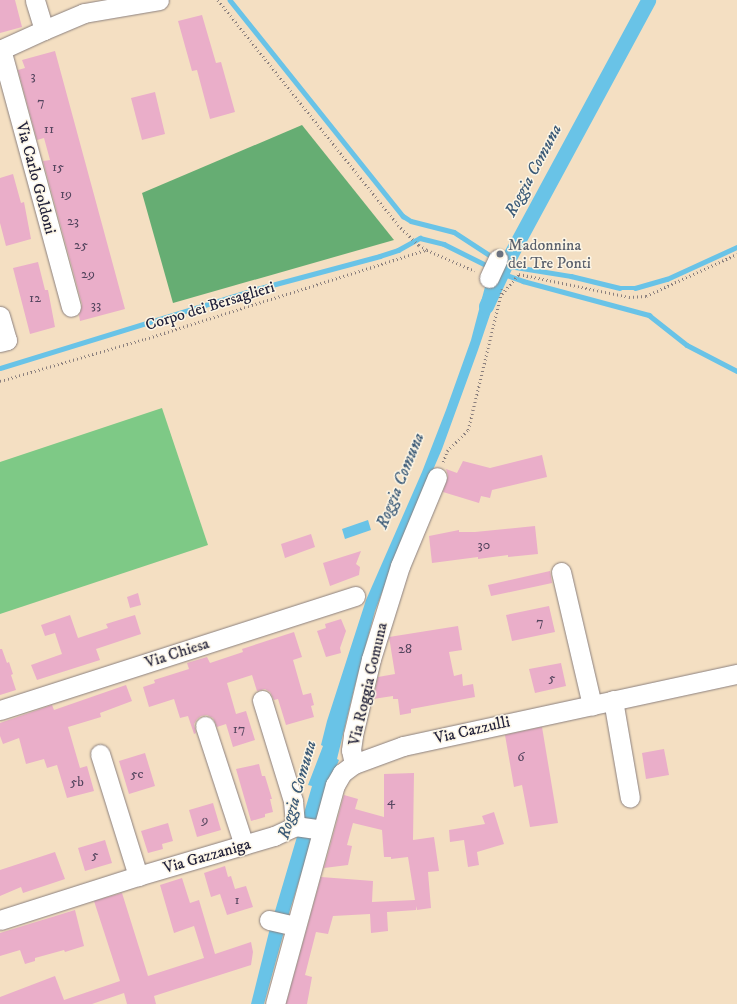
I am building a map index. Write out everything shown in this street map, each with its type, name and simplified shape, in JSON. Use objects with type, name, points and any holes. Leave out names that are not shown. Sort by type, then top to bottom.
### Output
[{"type":"street","points":[[35,0],[44,30]]},
{"type":"street","points":[[1,50],[84,13],[159,0]]},
{"type":"street","name":"Via Carlo Goldoni","points":[[1,50],[71,307]]},
{"type":"street","points":[[494,281],[498,259]]},
{"type":"street","points":[[0,316],[7,340],[0,342]]},
{"type":"street","name":"Via Roggia Comuna","points":[[275,1004],[335,785],[342,773],[354,764],[351,750],[353,736],[371,659],[400,566],[436,476]]},
{"type":"street","points":[[561,572],[592,705]]},
{"type":"street","name":"Via Chiesa","points":[[0,710],[355,596]]},
{"type":"street","name":"Via Cazzulli","points":[[354,764],[403,746],[737,674]]},
{"type":"street","points":[[262,700],[293,801],[295,826],[322,830]]},
{"type":"street","points":[[613,700],[630,798]]},
{"type":"street","points":[[205,726],[244,845]]},
{"type":"street","points":[[100,754],[138,876]]},
{"type":"street","name":"Via Gazzaniga","points":[[0,920],[138,876],[274,836],[295,826]]},
{"type":"street","points":[[269,920],[296,926]]},
{"type":"path","points":[[218,0],[398,225],[419,245],[427,250],[494,281],[502,294]]},
{"type":"path","name":"Corpo dei Bersaglieri","points":[[0,381],[145,339],[427,250]]},
{"type":"path","points":[[436,476],[447,451],[468,430],[502,294],[519,274],[629,296],[646,296],[737,254]]},
{"type":"green space","points":[[302,125],[394,240],[173,303],[142,193]]},
{"type":"green space","points":[[162,408],[208,545],[0,614],[0,462]]},
{"type":"water","points":[[486,283],[496,289],[497,294],[442,449],[395,558],[375,611],[337,759],[339,760],[329,785],[290,910],[264,1004],[251,1004],[270,928],[312,786],[308,785],[323,746],[321,745],[327,721],[366,600],[422,472],[446,410],[471,340]]},
{"type":"water","points":[[368,520],[371,530],[345,539],[342,529]]},
{"type":"building","points":[[0,0],[15,0],[22,27],[0,33]]},
{"type":"building","points":[[202,15],[216,63],[221,62],[235,112],[210,119],[197,70],[192,71],[178,21]]},
{"type":"building","points":[[55,51],[125,309],[80,321],[79,315],[82,304],[43,161],[50,160],[44,138],[37,140],[18,70],[25,68],[22,60]]},
{"type":"building","points":[[155,92],[165,134],[142,140],[131,98]]},
{"type":"building","points":[[13,174],[21,203],[24,202],[31,239],[6,246],[0,223],[0,178]]},
{"type":"building","points":[[38,262],[45,290],[48,290],[55,327],[30,334],[13,268]]},
{"type":"building","points":[[542,455],[547,477],[492,490],[490,498],[481,496],[479,503],[443,492],[448,476],[446,469],[457,473],[463,461],[490,468]]},
{"type":"building","points":[[535,526],[538,554],[508,557],[508,555],[478,559],[478,557],[432,563],[429,536],[459,530],[459,532],[475,532]]},
{"type":"building","points":[[311,534],[315,547],[285,558],[281,544]]},
{"type":"building","points":[[361,551],[356,564],[360,567],[359,575],[330,586],[323,563]]},
{"type":"building","points":[[550,571],[552,583],[491,596],[488,585]]},
{"type":"building","points":[[138,593],[141,605],[130,608],[127,597]]},
{"type":"building","points":[[549,606],[555,632],[512,641],[506,615]]},
{"type":"building","points":[[70,615],[78,638],[108,628],[106,624],[135,615],[141,634],[96,649],[100,660],[37,680],[31,665],[62,654],[55,633],[45,636],[41,625]]},
{"type":"building","points":[[341,619],[346,631],[340,648],[341,653],[326,657],[317,631],[326,628],[325,624]]},
{"type":"building","points":[[458,626],[462,650],[449,652],[454,676],[462,674],[463,686],[473,684],[475,697],[411,709],[411,713],[400,715],[398,699],[393,699],[393,696],[373,699],[378,677],[395,674],[389,637]]},
{"type":"building","points":[[294,632],[302,657],[293,660],[303,695],[311,693],[314,705],[311,706],[314,717],[286,725],[278,699],[274,700],[270,692],[265,689],[257,691],[252,675],[227,683],[236,714],[246,711],[255,740],[233,747],[226,724],[217,727],[213,718],[207,715],[201,716],[197,719],[194,724],[196,733],[194,734],[188,716],[180,718],[174,699],[149,707],[143,687],[155,683],[154,680],[189,669],[187,663],[207,657],[210,663],[243,652],[242,649]]},
{"type":"building","points":[[0,649],[2,649],[7,663],[9,662],[13,674],[11,675],[16,690],[0,695]]},
{"type":"building","points":[[561,663],[566,686],[535,693],[529,669]]},
{"type":"building","points":[[126,685],[132,701],[100,713],[101,717],[68,727],[80,768],[87,766],[94,791],[67,798],[57,765],[47,768],[44,759],[26,764],[19,738],[3,744],[0,736],[0,723],[52,705],[54,710]]},
{"type":"building","points":[[542,727],[558,823],[530,827],[522,785],[514,787],[505,735]]},
{"type":"building","points":[[664,749],[669,775],[646,779],[642,753]]},
{"type":"building","points":[[145,753],[155,786],[129,794],[119,761]]},
{"type":"building","points":[[259,764],[262,776],[265,776],[272,799],[270,799],[273,812],[265,814],[265,817],[251,821],[236,769]]},
{"type":"building","points":[[414,773],[413,840],[434,837],[439,871],[428,872],[431,908],[417,910],[416,906],[416,910],[387,912],[388,931],[371,933],[370,914],[333,916],[328,934],[316,932],[305,975],[312,977],[307,1004],[286,1004],[321,877],[373,881],[372,902],[415,900],[408,857],[391,859],[391,857],[384,857],[382,830],[353,823],[347,845],[352,846],[348,865],[324,868],[344,795],[358,799],[355,809],[384,817],[384,774]]},
{"type":"building","points":[[213,803],[221,830],[197,837],[189,810]]},
{"type":"building","points":[[494,812],[504,844],[477,852],[479,865],[468,867],[464,840],[450,842],[449,830],[485,824],[482,816]]},
{"type":"building","points":[[168,823],[173,841],[162,844],[163,849],[148,853],[141,831]]},
{"type":"building","points":[[105,840],[112,863],[85,871],[78,848]]},
{"type":"building","points":[[55,852],[65,879],[23,893],[21,887],[0,896],[0,870]]},
{"type":"building","points":[[225,866],[228,877],[231,876],[235,889],[246,886],[253,907],[227,915],[220,894],[211,897],[204,873]]},
{"type":"building","points":[[182,878],[190,903],[199,900],[215,954],[251,942],[253,952],[251,965],[154,996],[156,1004],[127,1004],[124,993],[92,1004],[0,1004],[0,997],[55,976],[64,1000],[120,981],[94,901],[122,893],[148,976],[204,958],[194,926],[174,933],[160,885]]},
{"type":"building","points":[[75,910],[84,946],[65,952],[64,950],[35,958],[35,961],[25,964],[20,950],[0,956],[0,933]]},
{"type":"waterway","points":[[230,0],[403,216],[411,221],[454,232],[494,258]]},
{"type":"waterway","name":"Roggia Comuna","points":[[486,306],[505,265],[648,0]]},
{"type":"waterway","points":[[0,368],[257,289],[380,256],[398,250],[420,238],[444,244],[490,267]]},
{"type":"waterway","points":[[502,263],[509,266],[571,276],[620,288],[635,288],[667,279],[737,247]]},
{"type":"waterway","points":[[496,271],[523,281],[649,315],[687,345],[737,371]]},
{"type":"place","name":"Madonnina dei Tre Ponti","points":[[500,254]]}]
